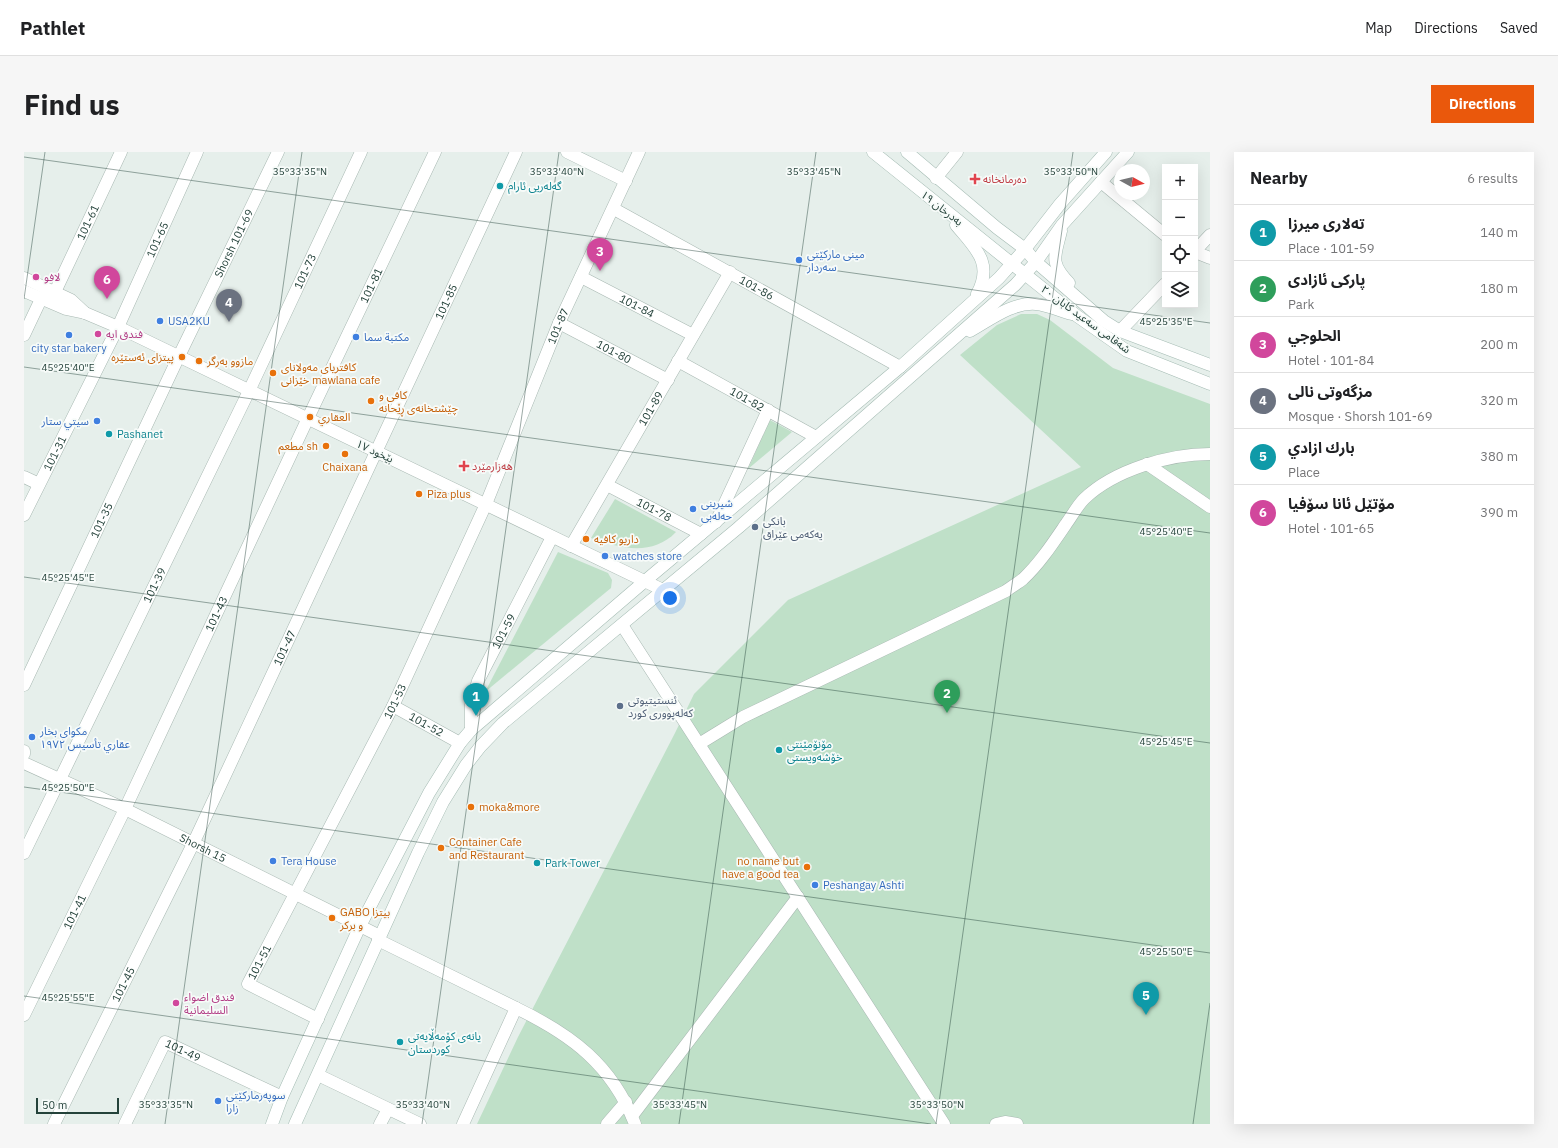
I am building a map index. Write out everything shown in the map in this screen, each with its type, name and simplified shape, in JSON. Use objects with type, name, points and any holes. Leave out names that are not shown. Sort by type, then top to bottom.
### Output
[{"type":"street","name":"101-61","points":[[55,292],[121,152]]},
{"type":"street","name":"101-65","points":[[118,327],[197,152]]},
{"type":"street","name":"Shorsh 101-69","points":[[179,356],[278,152]]},
{"type":"street","name":"101-73","points":[[249,391],[361,152]]},
{"type":"street","name":"101-81","points":[[308,418],[435,152]]},
{"type":"street","name":"101-85","points":[[376,451],[516,152]]},
{"type":"street","points":[[567,152],[626,181]]},
{"type":"street","name":"101-87","points":[[486,504],[559,323],[614,209],[639,152]]},
{"type":"street","name":"بەدرخان ١٩","points":[[873,152],[1012,263]]},
{"type":"street","name":"بەدرخان ١٩","points":[[907,152],[936,178],[1025,249]]},
{"type":"street","points":[[936,178],[957,152]]},
{"type":"street","points":[[272,1124],[282,1097],[360,926],[429,793],[460,743],[471,730],[700,534],[900,367],[969,305],[998,278],[1025,249],[1060,204],[1106,152]]},
{"type":"street","points":[[295,1124],[418,853],[443,802],[466,765],[480,747],[503,724],[738,528],[947,345],[1025,274],[1036,262],[1062,225],[1128,152]]},
{"type":"street","points":[[1101,182],[1162,233]]},
{"type":"street","points":[[997,228],[1022,236],[1033,229],[1060,204]]},
{"type":"street","points":[[943,208],[978,252],[983,263],[983,281],[977,294],[969,305]]},
{"type":"street","name":"101-86","points":[[614,209],[900,367]]},
{"type":"street","points":[[1062,225],[1054,257],[1055,263],[1061,275],[1096,315]]},
{"type":"street","points":[[1198,249],[1210,235]]},
{"type":"street","name":"شەقامی سەعید کابان ٢٠","points":[[1025,249],[1036,262],[1096,315],[1120,331],[1210,365]]},
{"type":"street","points":[[1198,253],[1210,258]]},
{"type":"street","name":"شەقامی سەعید کابان ٢٠","points":[[1012,263],[1077,316],[1127,351],[1210,384]]},
{"type":"street","name":"101-89","points":[[571,546],[730,272]]},
{"type":"street","name":"101-84","points":[[581,277],[693,335]]},
{"type":"street","points":[[24,278],[75,303],[86,313]]},
{"type":"street","points":[[1120,331],[1162,287]]},
{"type":"street","points":[[24,291],[70,310],[86,313]]},
{"type":"street","points":[[24,335],[41,299]]},
{"type":"street","points":[[947,345],[1006,310],[1021,305],[1038,304],[1077,316]]},
{"type":"street","name":"بێخود ١٧","points":[[86,313],[179,356],[664,590]]},
{"type":"street","name":"101-80","points":[[559,323],[668,380]]},
{"type":"street","name":"101-31","points":[[24,515],[118,327]]},
{"type":"street","name":"101-35","points":[[24,685],[179,356]]},
{"type":"street","name":"101-82","points":[[678,361],[816,437]]},
{"type":"street","name":"101-39","points":[[24,853],[249,391]]},
{"type":"street","points":[[716,522],[768,410]]},
{"type":"street","name":"101-43","points":[[125,809],[308,418]]},
{"type":"street","name":"101-47","points":[[193,844],[376,451]]},
{"type":"street","points":[[699,744],[743,717],[1006,591],[1023,579],[1039,562],[1084,500],[1106,483],[1122,474],[1147,464],[1189,455],[1210,454]]},
{"type":"street","points":[[1147,464],[1210,507]]},
{"type":"street","points":[[24,477],[39,484]]},
{"type":"street","name":"101-78","points":[[607,485],[700,534]]},
{"type":"street","name":"101-53","points":[[296,894],[393,706],[486,504]]},
{"type":"street","name":"101-59","points":[[471,730],[471,705],[478,681],[552,537]]},
{"type":"street","points":[[622,624],[944,1124]]},
{"type":"street","name":"101-52","points":[[393,706],[460,743]]},
{"type":"street","name":"Shorsh 15","points":[[24,763],[125,809],[296,894],[543,1021],[586,1051],[606,1072],[626,1102],[633,1120]]},
{"type":"street","name":"101-41","points":[[24,1015],[125,809]]},
{"type":"street","name":"101-45","points":[[54,1124],[193,844]]},
{"type":"street","name":"101-51","points":[[296,894],[248,984],[318,1019]]},
{"type":"street","points":[[633,1120],[798,898]]},
{"type":"street","points":[[463,1124],[516,1008]]},
{"type":"street","name":"101-49","points":[[125,1124],[165,1042],[282,1097]]},
{"type":"street","points":[[318,1075],[420,1124]]},
{"type":"street","points":[[607,1124],[626,1102]]},
{"type":"street","points":[[380,1124],[388,1109]]},
{"type":"street","points":[[996,1124],[1005,1122],[1017,1124]]},
{"type":"green space","points":[[1021,314],[1037,314],[1050,320],[1113,368],[1210,404],[1210,1124],[477,1124],[518,1037],[694,694],[788,600],[1081,467],[960,355],[997,325]]},
{"type":"green space","points":[[770,420],[792,432],[748,469]]},
{"type":"green space","points":[[615,499],[676,532],[667,540],[646,548],[613,545],[591,538]]},
{"type":"green space","points":[[558,552],[608,573],[612,580],[611,588],[485,692]]},
{"type":"place","name":"دەرمانخانە","points":[[975,179]]},
{"type":"place","name":"گەلەریی ئارام","points":[[500,186]]},
{"type":"place","name":"مینی مارکێتی سەردار","points":[[799,260]]},
{"type":"place","name":"الحلوجي","points":[[600,271]]},
{"type":"place","name":"لافو","points":[[36,277]]},
{"type":"place","name":"مۆتێل ئانا سۆفیا","points":[[107,299]]},
{"type":"place","name":"USA2KU","points":[[160,321]]},
{"type":"place","name":"مزگەوتی نالی","points":[[229,322]]},
{"type":"place","name":"فندق ايه","points":[[98,334]]},
{"type":"place","name":"city star bakery","points":[[69,335]]},
{"type":"place","name":"مكتبة سما","points":[[356,337]]},
{"type":"place","name":"پیتزای ئەستێرە","points":[[182,357]]},
{"type":"place","name":"مازوو بەرگر","points":[[199,361]]},
{"type":"place","name":"کافتریای مەولانای خێزانی mawlana cafe","points":[[273,373]]},
{"type":"place","name":"کافی و چێشتخانەی ڕێحانە","points":[[371,401]]},
{"type":"place","name":"العقاري","points":[[310,417]]},
{"type":"place","name":"سيتي ستار","points":[[97,421]]},
{"type":"place","name":"Pashanet","points":[[109,434]]},
{"type":"place","name":"مطعم sh","points":[[326,446]]},
{"type":"place","name":"Chaixana","points":[[345,454]]},
{"type":"place","name":"هەزارمێرد","points":[[464,466]]},
{"type":"place","name":"Piza plus","points":[[419,494]]},
{"type":"place","name":"شیرینی حەلەبی","points":[[693,509]]},
{"type":"place","name":"بانکی یەکەمی عێراق","points":[[755,527]]},
{"type":"place","name":"داریو کافیە","points":[[586,539]]},
{"type":"place","name":"watches store","points":[[605,556]]},
{"type":"place","name":"ئنستیتیوتی کەلەپووری کورد","points":[[620,706]]},
{"type":"place","name":"پارکی ئازادی","points":[[947,713]]},
{"type":"place","name":"تەلاری میرزا","points":[[476,716]]},
{"type":"place","name":"مكواي بخار عقاري تأسيس ١٩٧٢","points":[[32,737]]},
{"type":"place","name":"مۆنۆمێنتی خۆشەویستی","points":[[779,750]]},
{"type":"place","name":"moka&more","points":[[471,807]]},
{"type":"place","name":"Container Cafe and Restaurant","points":[[441,848]]},
{"type":"place","name":"Tera House","points":[[273,861]]},
{"type":"place","name":"Park Tower","points":[[537,863]]},
{"type":"place","name":"no name but have a good tea","points":[[807,867]]},
{"type":"place","name":"Peshangay Ashti","points":[[815,885]]},
{"type":"place","name":"GABO بيتزا و بركر","points":[[332,918]]},
{"type":"place","name":"فندق اضواء السليمانية","points":[[176,1003]]},
{"type":"place","name":"بارك ازادي","points":[[1146,1015]]},
{"type":"place","name":"یانەی کۆمەڵایەتی کوردستان","points":[[400,1042]]},
{"type":"place","name":"سوپەرمارکێتی زارا","points":[[218,1101]]}]
